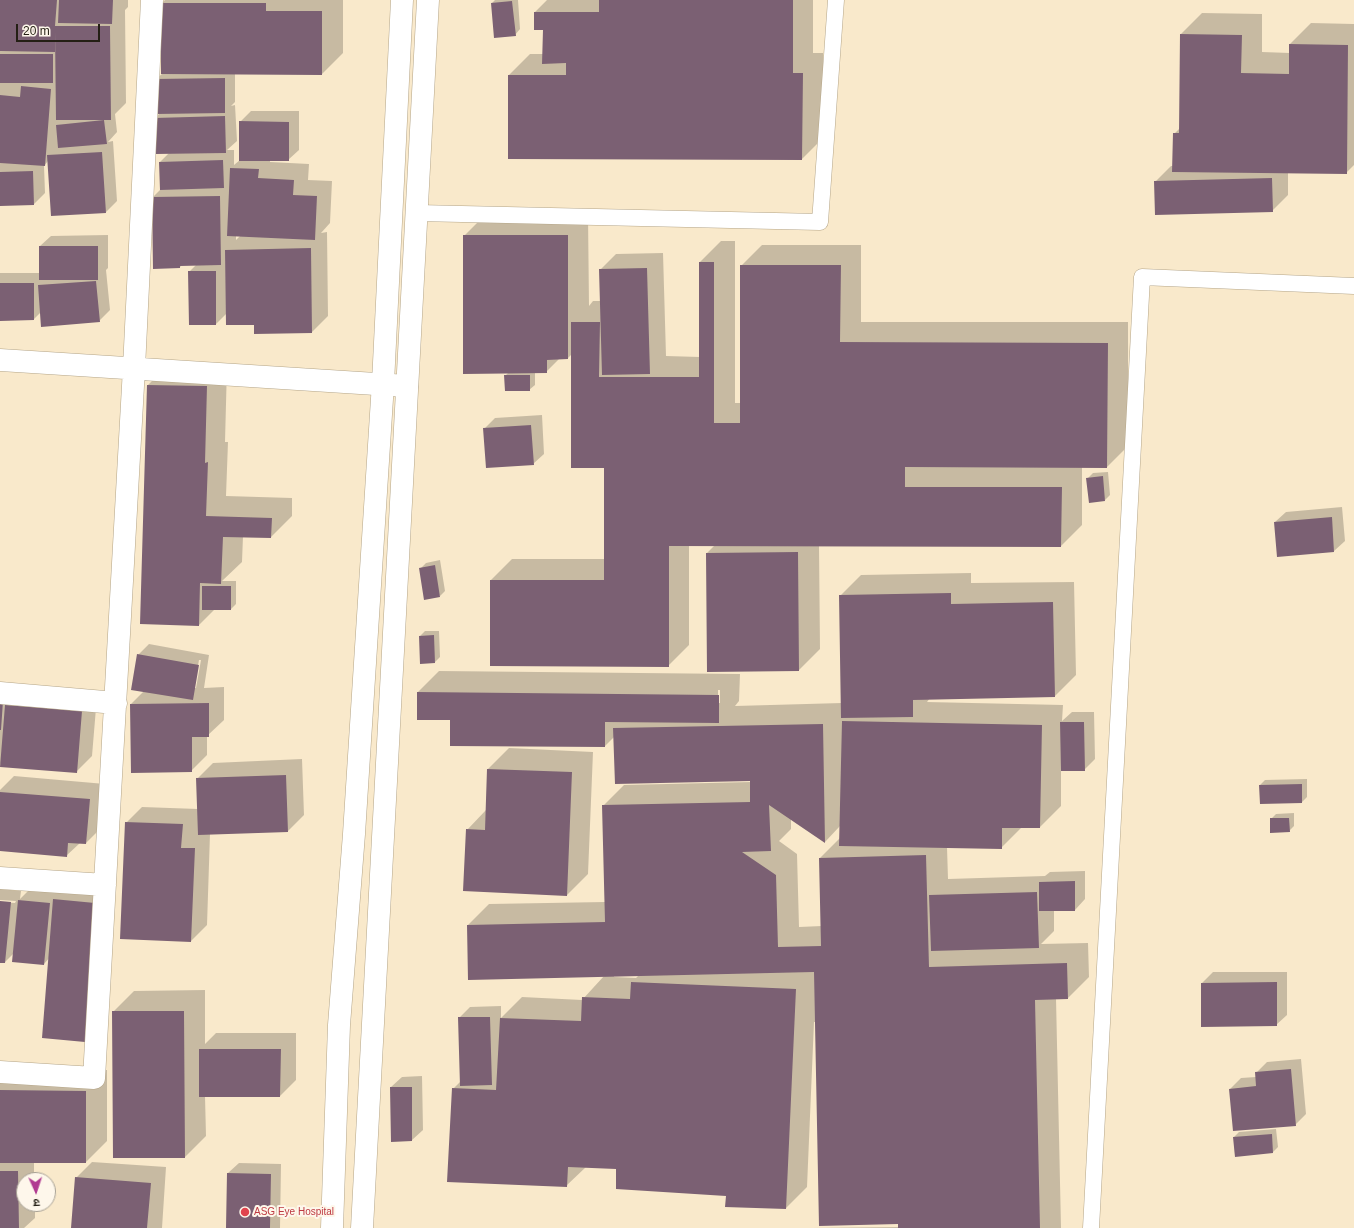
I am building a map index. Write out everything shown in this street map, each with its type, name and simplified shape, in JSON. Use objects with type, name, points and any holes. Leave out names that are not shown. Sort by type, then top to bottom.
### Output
[{"type":"street","points":[[0,1072],[94,1078],[116,703],[152,0]]},
{"type":"street","points":[[332,1228],[339,1026],[354,834],[383,383],[402,0]]},
{"type":"street","points":[[362,1228],[428,0]]},
{"type":"street","points":[[0,360],[383,383],[407,386]]},
{"type":"street","points":[[0,693],[116,703]]},
{"type":"street","points":[[0,878],[105,885]]},
{"type":"lane","points":[[417,213],[820,222],[836,0]]},
{"type":"lane","points":[[1091,1228],[1142,277],[1354,286]]},
{"type":"building","points":[[0,0],[57,0],[55,26],[110,26],[111,120],[56,120],[55,32],[55,52],[0,51]]},
{"type":"building","points":[[59,0],[113,0],[112,24],[58,23]]},
{"type":"building","points":[[599,0],[793,0],[793,73],[803,73],[802,160],[508,159],[508,75],[566,75],[566,63],[542,64],[543,30],[534,30],[534,12],[599,12]]},
{"type":"building","points":[[512,1],[516,36],[494,38],[491,3]]},
{"type":"building","points":[[161,3],[266,3],[266,11],[322,11],[322,75],[161,74]]},
{"type":"building","points":[[1180,34],[1242,35],[1241,73],[1289,74],[1289,44],[1348,45],[1347,174],[1172,172],[1173,133],[1179,133]]},
{"type":"building","points":[[0,54],[53,54],[53,83],[0,83]]},
{"type":"building","points":[[225,78],[225,113],[156,114],[155,79]]},
{"type":"building","points":[[21,86],[51,89],[45,166],[0,163],[0,95],[20,97]]},
{"type":"building","points":[[225,116],[226,153],[155,154],[154,118]]},
{"type":"building","points":[[104,120],[107,144],[58,148],[56,125]]},
{"type":"building","points":[[239,121],[289,122],[289,161],[239,161]]},
{"type":"building","points":[[102,152],[106,213],[51,216],[47,155]]},
{"type":"building","points":[[223,160],[224,188],[160,190],[159,162]]},
{"type":"building","points":[[230,168],[259,169],[258,178],[294,180],[293,195],[317,196],[315,240],[227,236]]},
{"type":"building","points":[[33,171],[34,205],[0,206],[0,172]]},
{"type":"building","points":[[1272,178],[1273,212],[1155,215],[1154,181]]},
{"type":"building","points":[[220,196],[221,265],[180,266],[180,268],[153,269],[152,197]]},
{"type":"building","points":[[463,235],[568,235],[568,359],[547,360],[547,373],[463,374]]},
{"type":"building","points":[[39,246],[98,246],[98,280],[39,280]]},
{"type":"building","points":[[311,248],[312,333],[254,334],[254,325],[226,325],[225,250]]},
{"type":"building","points":[[699,262],[714,262],[714,423],[740,423],[740,265],[841,265],[840,342],[1108,343],[1107,468],[905,467],[905,487],[1062,487],[1061,547],[669,546],[669,667],[490,666],[490,580],[604,580],[604,468],[571,468],[571,322],[600,322],[599,377],[699,377]]},
{"type":"building","points":[[647,268],[650,374],[602,375],[599,269]]},
{"type":"building","points":[[188,271],[216,271],[216,325],[189,325]]},
{"type":"building","points":[[96,281],[100,322],[41,327],[38,285]]},
{"type":"building","points":[[0,283],[34,283],[34,320],[0,321]]},
{"type":"building","points":[[504,375],[530,375],[530,391],[505,391]]},
{"type":"building","points":[[147,385],[207,386],[205,463],[208,462],[206,516],[272,518],[271,538],[223,537],[221,584],[200,583],[199,626],[140,624]]},
{"type":"building","points":[[531,425],[534,465],[486,468],[483,428]]},
{"type":"building","points":[[1103,476],[1105,501],[1089,503],[1086,478]]},
{"type":"building","points":[[1332,517],[1334,552],[1277,557],[1274,522]]},
{"type":"building","points":[[798,552],[799,671],[707,672],[706,553]]},
{"type":"building","points":[[435,565],[440,597],[424,600],[419,568]]},
{"type":"building","points":[[202,586],[231,586],[231,610],[202,610]]},
{"type":"building","points":[[951,593],[951,604],[1053,602],[1055,697],[913,700],[913,717],[841,718],[839,595]]},
{"type":"building","points":[[434,635],[435,663],[420,664],[419,636]]},
{"type":"building","points":[[137,654],[199,665],[193,700],[131,690]]},
{"type":"building","points":[[417,692],[719,695],[719,723],[605,722],[605,747],[450,746],[450,720],[417,720]]},
{"type":"building","points":[[0,701],[3,701],[1,730],[0,730]]},
{"type":"building","points":[[209,703],[209,737],[192,737],[192,772],[131,773],[130,704]]},
{"type":"building","points":[[5,705],[82,711],[77,773],[0,767]]},
{"type":"building","points":[[842,721],[1042,725],[1040,828],[1002,828],[1002,849],[839,846]]},
{"type":"building","points":[[1060,722],[1084,722],[1085,771],[1061,771]]},
{"type":"building","points":[[823,724],[825,843],[769,805],[771,851],[742,852],[776,875],[778,947],[821,946],[819,858],[926,855],[929,967],[1067,963],[1068,999],[1035,1000],[1040,1228],[898,1228],[898,1224],[819,1226],[814,972],[468,980],[467,925],[605,922],[602,805],[750,802],[750,781],[615,784],[613,728]]},
{"type":"building","points":[[487,769],[572,772],[567,896],[463,891],[466,829],[485,830]]},
{"type":"building","points":[[286,775],[288,832],[198,835],[196,778]]},
{"type":"building","points":[[1302,784],[1302,803],[1260,804],[1259,785]]},
{"type":"building","points":[[0,792],[90,799],[86,844],[68,843],[67,857],[0,851]]},
{"type":"building","points":[[1270,818],[1289,818],[1290,832],[1270,833]]},
{"type":"building","points":[[125,822],[183,824],[181,848],[195,848],[191,942],[120,939]]},
{"type":"building","points":[[1075,881],[1075,911],[1039,911],[1039,882]]},
{"type":"building","points":[[1037,892],[1039,948],[931,951],[929,895]]},
{"type":"building","points":[[53,899],[95,903],[85,1042],[42,1038]]},
{"type":"building","points":[[18,900],[50,903],[44,965],[12,962]]},
{"type":"building","points":[[0,901],[11,902],[5,963],[0,963]]},
{"type":"building","points":[[631,982],[796,989],[786,1209],[725,1207],[726,1196],[616,1189],[616,1169],[568,1167],[567,1187],[447,1182],[452,1088],[496,1090],[500,1018],[581,1021],[582,997],[630,999]]},
{"type":"building","points":[[1277,982],[1277,1026],[1201,1027],[1201,983]]},
{"type":"building","points":[[112,1011],[184,1011],[185,1158],[113,1158]]},
{"type":"building","points":[[458,1017],[490,1017],[492,1085],[460,1086]]},
{"type":"building","points":[[199,1049],[281,1049],[280,1097],[199,1097]]},
{"type":"building","points":[[1291,1069],[1296,1126],[1233,1131],[1229,1089],[1256,1086],[1255,1072]]},
{"type":"building","points":[[390,1087],[412,1087],[412,1141],[391,1142]]},
{"type":"building","points":[[0,1090],[86,1091],[86,1163],[0,1163]]},
{"type":"building","points":[[1272,1134],[1273,1153],[1235,1157],[1233,1137]]},
{"type":"building","points":[[0,1171],[18,1171],[16,1172],[16,1212],[19,1212],[19,1228],[0,1228]]},
{"type":"building","points":[[227,1173],[271,1174],[270,1228],[226,1228]]},
{"type":"building","points":[[75,1177],[151,1183],[147,1228],[71,1228]]},
{"type":"place","name":"ASG Eye Hospital","points":[[245,1212]]}]
